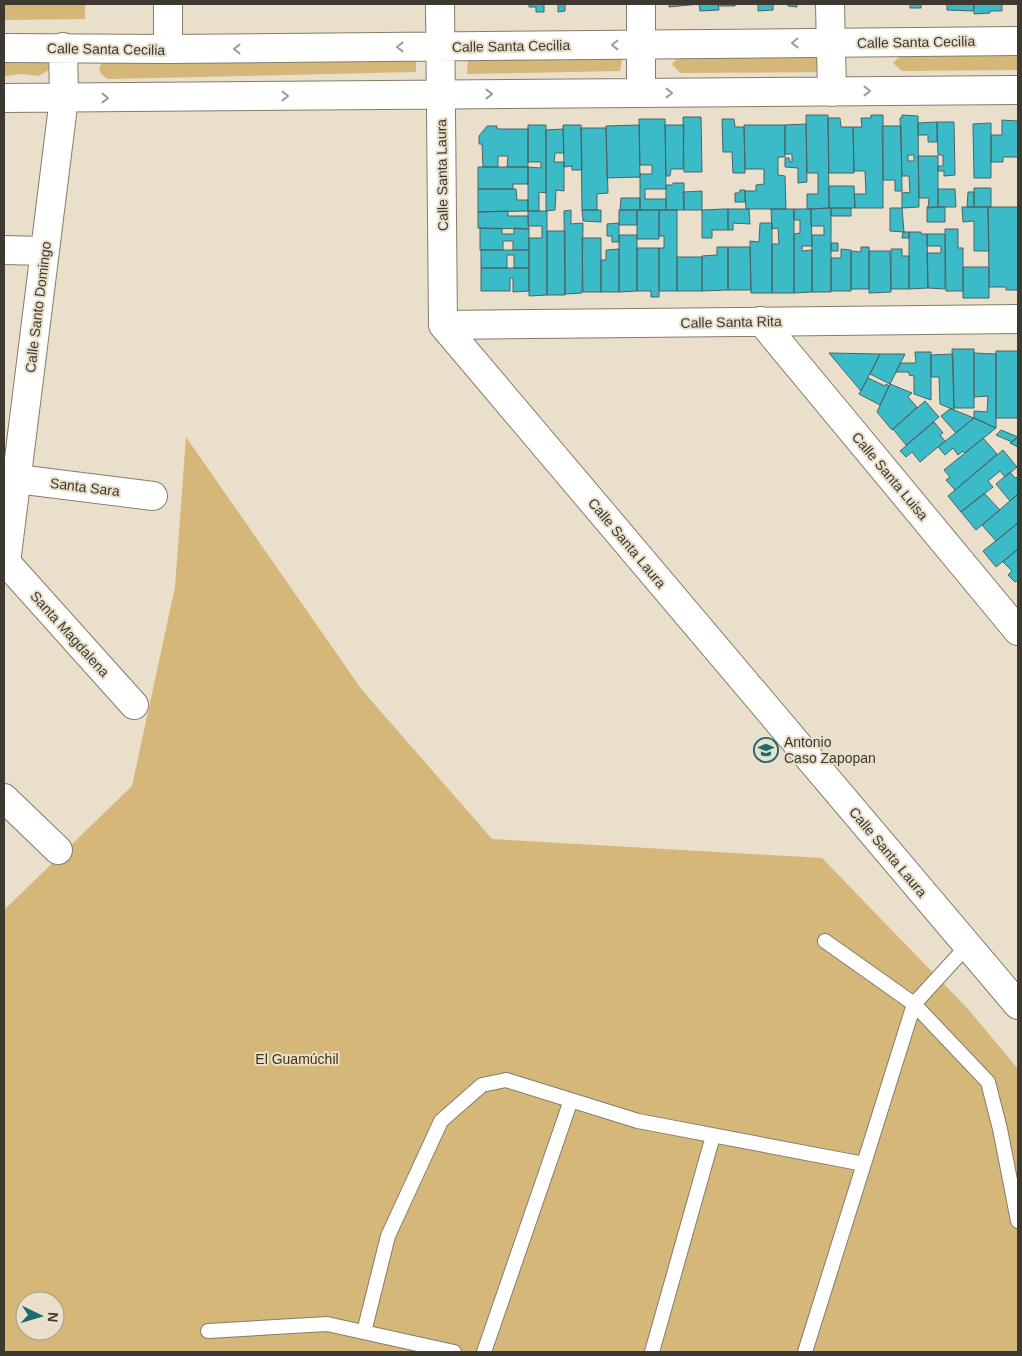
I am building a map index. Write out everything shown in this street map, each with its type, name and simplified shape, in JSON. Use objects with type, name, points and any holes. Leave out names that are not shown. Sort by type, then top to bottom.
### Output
[{"type":"street","points":[[168,4],[168,49]]},
{"type":"street","name":"Calle Santa Laura","points":[[440,4],[443,325],[1018,1005]]},
{"type":"street","points":[[641,4],[641,93]]},
{"type":"street","points":[[830,4],[832,92]]},
{"type":"street","name":"Calle Santa Cecilia","points":[[4,48],[168,49],[1018,41]]},
{"type":"street","name":"Calle Santo Domingo","points":[[5,563],[64,98],[64,47]]},
{"type":"street","points":[[4,98],[1018,90]]},
{"type":"street","points":[[4,250],[45,251]]},
{"type":"street","name":"Calle Santa Rita","points":[[443,325],[1018,319]]},
{"type":"street","name":"Calle Santa Luisa","points":[[761,321],[1018,632]]},
{"type":"street","name":"Santa Sara","points":[[17,479],[153,496]]},
{"type":"street","name":"Santa Magdalena","points":[[5,563],[134,705]]},
{"type":"street","points":[[4,798],[58,850]]},
{"type":"lane","points":[[825,941],[914,1004],[988,1082],[1000,1129],[1018,1222]]},
{"type":"lane","points":[[805,1352],[914,1004],[968,946]]},
{"type":"lane","points":[[364,1332],[388,1236],[441,1121],[482,1085],[506,1080],[638,1121],[864,1164]]},
{"type":"lane","points":[[484,1352],[571,1100]]},
{"type":"lane","points":[[652,1352],[713,1136]]},
{"type":"lane","points":[[208,1331],[327,1324],[454,1352]]},
{"type":"green space","points":[[4,4],[85,4],[85,19],[4,20]]},
{"type":"green space","points":[[827,50],[828,72],[680,73],[672,64],[680,55]]},
{"type":"green space","points":[[1018,53],[1018,70],[902,71],[893,63],[902,54]]},
{"type":"green space","points":[[623,54],[620,71],[467,74],[468,56]]},
{"type":"green space","points":[[416,55],[416,72],[108,79],[101,74],[99,68],[104,60]]},
{"type":"green space","points":[[42,57],[50,63],[50,69],[39,76],[23,74],[4,76],[4,58]]},
{"type":"green space","name":"El Guamúchil","points":[[186,437],[362,690],[492,839],[822,858],[968,1009],[1018,1069],[1018,1352],[4,1352],[4,910],[132,786],[175,587]]},
{"type":"building","points":[[529,4],[544,4],[544,12],[536,12],[536,7],[529,7]]},
{"type":"building","points":[[558,4],[565,4],[565,11],[558,12]]},
{"type":"building","points":[[669,4],[699,4],[669,7]]},
{"type":"building","points":[[699,4],[718,4],[719,10],[700,11]]},
{"type":"building","points":[[718,4],[735,4],[735,6],[718,6]]},
{"type":"building","points":[[758,4],[773,4],[773,10],[758,11]]},
{"type":"building","points":[[788,4],[797,4],[797,7],[788,6]]},
{"type":"building","points":[[910,4],[921,4],[921,8],[910,8]]},
{"type":"building","points":[[947,4],[974,4],[973,11],[947,10]]},
{"type":"building","points":[[974,4],[1002,4],[1002,11],[974,14]]},
{"type":"building","points":[[806,115],[828,115],[829,208],[807,209],[807,194],[818,194],[818,173],[807,173]]},
{"type":"building","points":[[871,115],[883,115],[883,208],[855,208],[854,194],[866,194],[865,171],[854,171],[853,127],[862,127],[861,118],[871,118]]},
{"type":"building","points":[[902,115],[918,116],[919,207],[902,208],[902,192],[910,193],[909,176],[902,176],[900,118],[902,118]],"holes":[[[908,155],[914,155],[914,161],[908,161]]]},
{"type":"building","points":[[683,117],[701,117],[702,172],[684,172]]},
{"type":"building","points":[[828,118],[840,118],[841,127],[853,127],[854,173],[829,173]]},
{"type":"building","points":[[639,119],[665,119],[666,189],[645,189],[645,199],[666,199],[666,210],[640,210],[640,174],[652,174],[652,165],[640,165]]},
{"type":"building","points":[[722,119],[734,119],[735,127],[744,127],[745,173],[733,173],[732,152],[723,152]]},
{"type":"building","points":[[1002,120],[1018,121],[1018,157],[1003,157],[1003,162],[991,162],[991,135],[1002,135]]},
{"type":"building","points":[[937,122],[937,142],[928,142],[928,135],[918,135],[918,123]]},
{"type":"building","points":[[937,122],[954,122],[955,175],[944,176],[944,171],[938,171],[938,166],[943,166],[943,155],[938,155]]},
{"type":"building","points":[[991,123],[991,178],[974,178],[973,124]]},
{"type":"building","points":[[806,124],[807,182],[798,183],[798,168],[785,167],[785,158],[789,158],[790,162],[792,162],[792,154],[785,154],[785,125]]},
{"type":"building","points":[[528,125],[546,125],[546,193],[539,192],[539,211],[528,211],[528,167],[541,168],[541,162],[528,162]]},
{"type":"building","points":[[563,125],[581,125],[582,170],[572,170],[572,166],[564,167]]},
{"type":"building","points":[[639,125],[640,177],[607,178],[606,126]]},
{"type":"building","points":[[665,125],[684,125],[683,169],[671,169],[670,176],[666,176]]},
{"type":"building","points":[[744,125],[785,125],[785,157],[778,157],[778,175],[785,176],[786,209],[746,209],[745,191],[756,191],[756,185],[764,184],[764,169],[745,169]]},
{"type":"building","points":[[487,126],[497,126],[497,129],[528,129],[528,167],[507,167],[508,156],[498,156],[498,167],[483,167],[482,144],[479,144],[479,136]]},
{"type":"building","points":[[882,126],[901,126],[902,191],[895,191],[895,180],[883,180]]},
{"type":"building","points":[[581,128],[606,128],[608,193],[597,194],[597,210],[582,210]]},
{"type":"building","points":[[563,129],[564,153],[555,153],[554,162],[564,162],[564,191],[556,190],[555,210],[546,211],[546,130]]},
{"type":"building","points":[[918,156],[938,156],[938,207],[928,208],[929,198],[919,198]]},
{"type":"building","points":[[478,167],[528,167],[528,184],[513,184],[513,189],[478,189]]},
{"type":"building","points":[[673,183],[684,183],[684,210],[666,210],[666,185],[672,185]]},
{"type":"building","points":[[829,186],[854,186],[855,208],[829,208]]},
{"type":"building","points":[[974,188],[991,188],[991,207],[974,207]]},
{"type":"building","points":[[478,189],[516,189],[517,200],[528,200],[528,211],[478,212]]},
{"type":"building","points":[[938,189],[955,189],[956,207],[938,207]]},
{"type":"building","points":[[740,190],[745,190],[745,202],[735,202],[735,193],[739,193]]},
{"type":"building","points":[[702,191],[702,210],[684,210],[683,192]]},
{"type":"building","points":[[968,192],[974,192],[974,207],[967,207]]},
{"type":"building","points":[[621,198],[640,198],[640,210],[620,210]]},
{"type":"building","points":[[927,207],[945,207],[945,222],[927,222]]},
{"type":"building","points":[[962,207],[988,207],[989,251],[974,251],[974,221],[963,222]]},
{"type":"building","points":[[988,207],[1018,207],[1018,290],[1006,290],[1006,287],[989,287]]},
{"type":"building","points":[[831,208],[851,208],[851,216],[831,216]]},
{"type":"building","points":[[831,208],[831,292],[812,292],[812,235],[824,235],[824,226],[811,226],[811,209]]},
{"type":"building","points":[[890,208],[902,208],[904,232],[890,231]]},
{"type":"building","points":[[728,209],[728,230],[712,230],[712,238],[702,238],[702,210]]},
{"type":"building","points":[[728,209],[749,209],[750,224],[733,223],[733,230],[728,230]]},
{"type":"building","points":[[771,209],[794,209],[794,293],[772,293],[772,244],[779,244],[778,228],[772,229]]},
{"type":"building","points":[[794,209],[811,209],[812,246],[802,246],[802,251],[812,250],[812,292],[794,293],[794,234],[800,233],[800,220],[794,220]]},
{"type":"building","points":[[571,210],[571,224],[583,223],[582,293],[565,294],[564,211]]},
{"type":"building","points":[[582,210],[601,210],[601,222],[583,221]]},
{"type":"building","points":[[619,210],[637,210],[637,225],[619,225]]},
{"type":"building","points":[[637,210],[659,210],[659,239],[637,239]]},
{"type":"building","points":[[659,210],[677,210],[677,291],[659,291],[659,248],[664,248],[664,236],[659,236]]},
{"type":"building","points":[[508,211],[508,216],[528,216],[529,229],[478,228],[478,212]]},
{"type":"building","points":[[528,211],[547,211],[547,295],[529,296],[529,238],[542,238],[542,226],[528,226]]},
{"type":"building","points":[[619,223],[619,242],[612,242],[612,236],[607,236],[607,224]]},
{"type":"building","points":[[760,223],[772,223],[772,293],[751,293],[750,241],[759,242]]},
{"type":"building","points":[[480,228],[502,229],[502,234],[514,234],[514,228],[529,229],[529,250],[513,250],[513,241],[503,241],[503,250],[480,250]]},
{"type":"building","points":[[945,229],[958,229],[958,248],[963,248],[963,291],[946,291]]},
{"type":"building","points":[[547,231],[565,231],[565,295],[547,295]]},
{"type":"building","points":[[903,232],[909,232],[909,238],[902,238]]},
{"type":"building","points":[[909,232],[927,234],[928,288],[909,289]]},
{"type":"building","points":[[927,234],[945,234],[945,289],[928,288],[927,253],[941,253],[941,246],[927,246]]},
{"type":"building","points":[[619,235],[637,235],[637,291],[619,292]]},
{"type":"building","points":[[582,238],[601,238],[601,292],[583,292]]},
{"type":"building","points":[[831,243],[838,243],[838,251],[831,251]]},
{"type":"building","points":[[717,247],[728,247],[728,290],[702,291],[702,256],[717,255]]},
{"type":"building","points":[[728,247],[750,247],[751,290],[728,290]]},
{"type":"building","points":[[861,247],[869,247],[869,289],[851,289],[851,251],[861,252]]},
{"type":"building","points":[[637,248],[659,248],[659,297],[651,297],[651,291],[637,291]]},
{"type":"building","points":[[619,249],[619,292],[601,292],[601,260],[606,260],[606,250]]},
{"type":"building","points":[[841,249],[851,250],[851,291],[831,291],[831,258],[841,258]]},
{"type":"building","points":[[891,249],[902,249],[902,256],[909,256],[909,289],[891,289]]},
{"type":"building","points":[[481,250],[529,250],[529,268],[514,268],[514,255],[507,255],[507,268],[481,268]]},
{"type":"building","points":[[869,251],[890,251],[891,292],[869,293]]},
{"type":"building","points":[[677,257],[702,257],[702,291],[677,291]]},
{"type":"building","points":[[963,267],[989,267],[989,298],[963,298]]},
{"type":"building","points":[[481,268],[529,268],[529,291],[513,292],[513,278],[510,278],[510,291],[481,291]]},
{"type":"building","points":[[952,349],[974,349],[974,408],[954,408]]},
{"type":"building","points":[[996,351],[1018,351],[1018,418],[996,418]]},
{"type":"building","points":[[915,352],[931,352],[931,400],[914,394],[914,376],[909,375],[909,372],[896,372],[900,363],[916,363]]},
{"type":"building","points":[[829,353],[880,354],[861,391]]},
{"type":"building","points":[[974,353],[996,354],[996,428],[974,418],[974,411],[987,412],[988,396],[974,397]]},
{"type":"building","points":[[880,354],[905,354],[890,384],[870,374]]},
{"type":"building","points":[[953,354],[954,410],[940,404],[939,377],[931,377],[931,355]]},
{"type":"building","points":[[868,378],[889,386],[880,405],[859,394]]},
{"type":"building","points":[[890,384],[912,393],[908,397],[917,407],[892,430],[877,412]]},
{"type":"building","points":[[925,401],[939,417],[906,445],[893,429]]},
{"type":"building","points":[[950,409],[974,418],[956,433],[941,416]]},
{"type":"building","points":[[974,418],[996,428],[965,453],[963,451],[958,455],[953,448],[945,455],[938,447]]},
{"type":"building","points":[[934,422],[943,433],[940,435],[945,441],[920,462],[912,452],[906,457],[900,451]]},
{"type":"building","points":[[1001,430],[1018,437],[1012,442],[996,435]]},
{"type":"building","points":[[1018,437],[1018,447],[1010,443]]},
{"type":"building","points":[[983,438],[997,454],[955,490],[946,480],[950,477],[944,470]]},
{"type":"building","points":[[1003,450],[1017,467],[1005,477],[1000,471],[988,481],[993,487],[961,512],[948,496]]},
{"type":"building","points":[[1010,472],[1015,478],[1018,477],[1018,494],[1010,501],[996,484]]},
{"type":"building","points":[[984,493],[1000,510],[976,530],[961,512]]},
{"type":"building","points":[[1018,494],[1018,523],[996,541],[982,525]]},
{"type":"building","points":[[1018,523],[1018,549],[996,567],[983,551]]},
{"type":"building","points":[[1018,549],[1018,580],[1015,582],[1008,575],[1012,571],[1003,562]]},
{"type":"place","name":"Antonio Caso Zapopan","points":[[766,750]]}]
